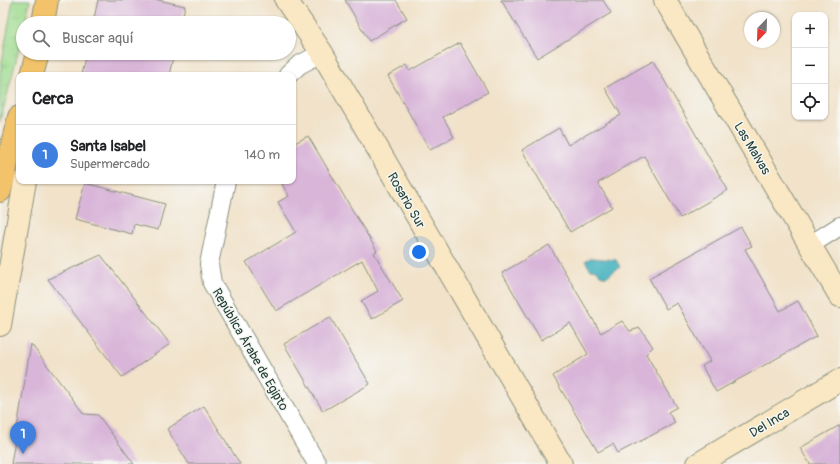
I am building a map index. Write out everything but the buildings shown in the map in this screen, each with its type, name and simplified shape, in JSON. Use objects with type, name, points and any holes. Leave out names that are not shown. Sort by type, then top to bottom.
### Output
[{"type":"main road","points":[[44,16],[47,0]]},
{"type":"main road","points":[[0,191],[16,129]]},
{"type":"street","name":"Rosario Sur","points":[[286,0],[322,53],[561,464]]},
{"type":"street","name":"Las Malvas","points":[[665,0],[840,296]]},
{"type":"street","points":[[291,72],[299,65],[322,53]]},
{"type":"street","points":[[0,325],[24,184]]},
{"type":"street","name":"República Árabe de Egipto","points":[[225,184],[209,264],[212,283],[318,464]]},
{"type":"street","points":[[810,245],[840,226]]},
{"type":"street","name":"Del Inca","points":[[698,464],[840,380]]},
{"type":"green space","points":[[13,0],[30,0],[27,16],[16,16],[16,60],[0,122],[0,73]]},
{"type":"water","points":[[591,258],[616,260],[620,267],[606,277],[600,275],[597,270],[590,269],[585,261]]},
{"type":"place","name":"Santa Isabel","points":[[23,454]]}]
